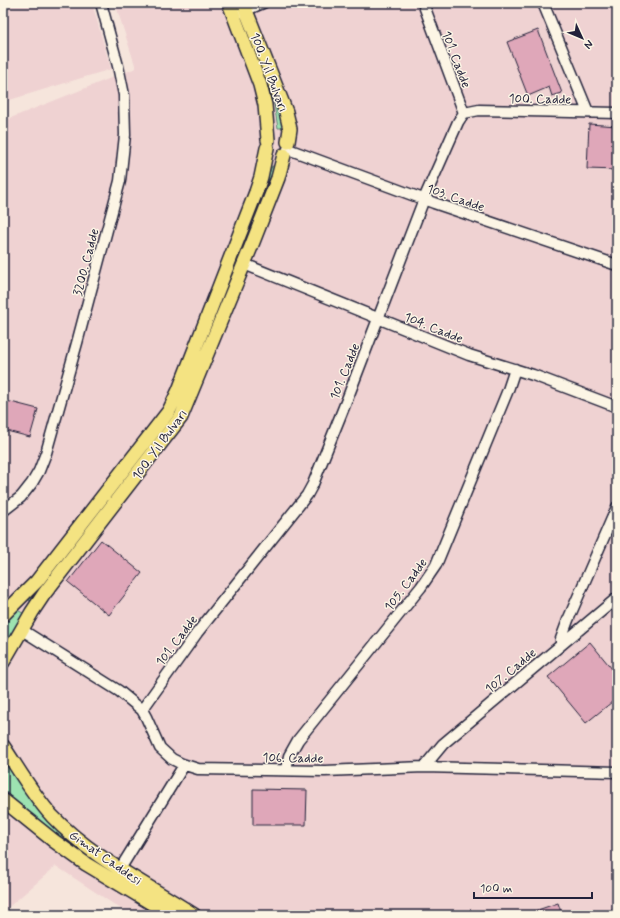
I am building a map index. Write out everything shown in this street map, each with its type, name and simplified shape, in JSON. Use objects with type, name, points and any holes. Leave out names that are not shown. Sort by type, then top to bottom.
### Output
[{"type":"main road","name":"100. Yıl Bulvarı","points":[[3,662],[32,612],[56,578],[181,417],[278,178],[287,148],[290,129],[286,112],[245,6]]},
{"type":"main road","name":"100. Yıl Bulvarı","points":[[3,615],[37,581],[162,422],[169,411],[185,376],[256,192],[261,177],[267,144],[265,105],[260,85],[231,9]]},
{"type":"main road","points":[[276,134],[284,136],[287,148],[277,157],[270,154],[267,144],[270,137],[276,134]]},
{"type":"main road","name":"Gimat Caddesi","points":[[3,746],[38,798],[53,816],[85,845],[120,869],[194,915]]},
{"type":"main road","name":"Gimat Caddesi","points":[[3,800],[54,841],[86,864],[171,915]]},
{"type":"street","name":"3200. Cadde","points":[[3,511],[21,497],[40,471],[77,343],[120,181],[125,135],[124,95],[118,66],[101,3]]},
{"type":"street","points":[[231,9],[263,3]]},
{"type":"street","name":"101. Cadde","points":[[142,710],[197,633],[307,495],[313,484],[379,318],[424,199],[458,122],[464,113],[423,3]]},
{"type":"street","points":[[543,3],[588,112]]},
{"type":"street","name":"100. Cadde","points":[[464,113],[479,110],[617,113]]},
{"type":"street","name":"103. Cadde","points":[[287,148],[424,199],[617,265]]},
{"type":"street","name":"104. Cadde","points":[[244,264],[469,355],[515,369],[617,407]]},
{"type":"street","name":"105. Cadde","points":[[286,769],[289,756],[298,740],[421,587],[436,565],[508,390],[515,369]]},
{"type":"street","points":[[561,645],[561,639],[568,620],[617,507]]},
{"type":"street","name":"107. Cadde","points":[[424,767],[443,744],[617,598]]},
{"type":"street","name":"106. Cadde","points":[[22,630],[119,691],[142,710],[160,748],[172,759],[184,765],[207,770],[286,769],[325,771],[424,767],[617,772]]},
{"type":"street","points":[[120,869],[184,765]]},
{"type":"shaded area","points":[[3,3],[92,3],[111,69],[3,102]]},
{"type":"shaded area","points":[[115,3],[617,3],[617,915],[130,915],[56,866],[3,912],[3,121],[136,68]]},
{"type":"green space","points":[[244,21],[278,107],[284,128],[278,128],[274,104],[241,22]]},
{"type":"green space","points":[[272,166],[275,167],[180,408],[32,603],[27,598],[174,413]]},
{"type":"green space","points":[[15,609],[25,614],[3,653],[3,621]]},
{"type":"green space","points":[[3,757],[38,807],[187,915],[180,915],[117,877],[57,838],[3,794]]},
{"type":"building","points":[[538,30],[562,93],[552,96],[549,87],[528,96],[507,42]]},
{"type":"building","points":[[589,124],[617,126],[617,170],[587,169]]},
{"type":"building","points":[[3,400],[38,409],[30,437],[3,430]]},
{"type":"building","points":[[101,540],[142,573],[109,615],[68,582]]},
{"type":"building","points":[[590,642],[617,675],[617,698],[586,723],[548,677]]},
{"type":"building","points":[[253,789],[307,790],[306,825],[253,825]]},
{"type":"building","points":[[558,903],[562,915],[526,914]]}]
